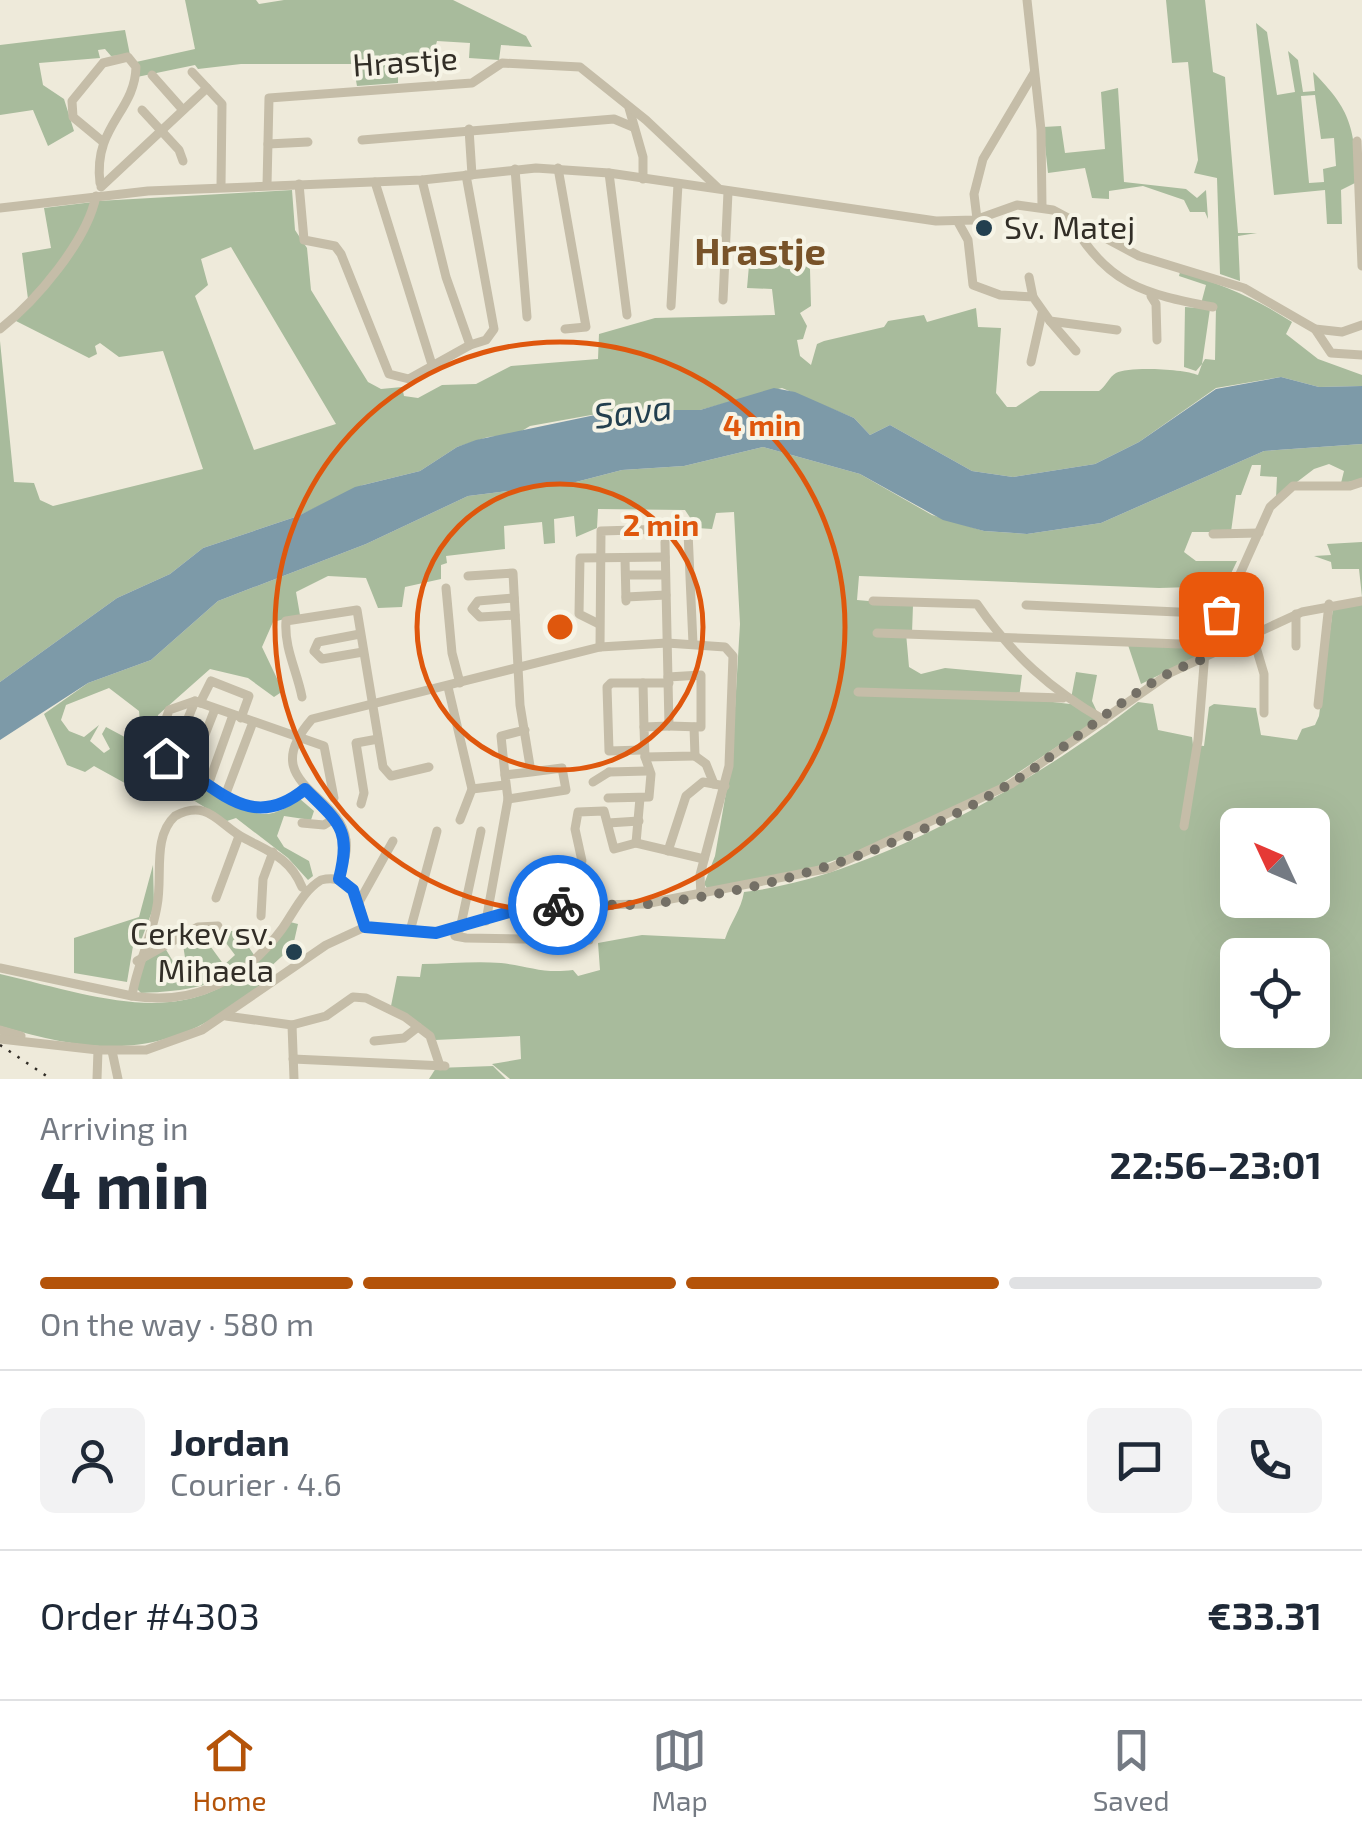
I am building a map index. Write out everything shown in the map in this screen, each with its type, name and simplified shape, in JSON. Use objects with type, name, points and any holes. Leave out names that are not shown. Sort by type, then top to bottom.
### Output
[{"type":"street","points":[[1026,0],[1046,193],[1042,207]]},
{"type":"street","points":[[0,329],[45,286],[80,237],[99,195],[102,141],[134,84],[136,67],[128,57],[102,63],[72,101],[73,117],[102,141]]},
{"type":"street","name":"Hrastje","points":[[267,185],[269,98],[472,83],[502,63],[580,66],[724,191]]},
{"type":"street","points":[[192,72],[222,104],[221,186]]},
{"type":"street","points":[[968,240],[976,219],[974,194],[982,177],[983,159],[1034,73]]},
{"type":"street","points":[[152,76],[184,110]]},
{"type":"street","points":[[100,183],[207,88]]},
{"type":"street","points":[[630,108],[643,157],[642,179]]},
{"type":"street","points":[[142,110],[183,161]]},
{"type":"street","points":[[362,140],[614,118],[633,128]]},
{"type":"street","points":[[298,184],[304,240],[335,246],[389,374],[409,379],[486,340],[494,329],[469,175],[469,130]]},
{"type":"street","points":[[1362,148],[1357,141],[1362,266]]},
{"type":"street","points":[[268,144],[308,142]]},
{"type":"street","points":[[558,168],[586,326],[565,329]]},
{"type":"street","points":[[0,208],[99,195],[221,186],[422,180],[558,168],[958,222],[1010,206],[1042,207],[1068,216],[1139,256],[1244,288],[1315,329],[1342,332],[1362,325]]},
{"type":"street","points":[[515,169],[527,317]]},
{"type":"street","points":[[609,173],[627,315]]},
{"type":"street","points":[[422,180],[446,277],[470,345]]},
{"type":"street","points":[[375,182],[433,368]]},
{"type":"street","points":[[671,306],[678,184]]},
{"type":"street","points":[[723,300],[724,191]]},
{"type":"street","points":[[1068,216],[1117,277],[1151,296],[1213,307]]},
{"type":"street","points":[[958,222],[968,240],[973,285],[1000,295],[1033,298]]},
{"type":"street","points":[[1030,277],[1033,298],[1076,351]]},
{"type":"street","points":[[1151,296],[1156,304],[1157,340]]},
{"type":"street","points":[[1046,317],[1117,330]]},
{"type":"street","points":[[1031,362],[1046,317]]},
{"type":"street","points":[[1315,329],[1331,353],[1362,355]]},
{"type":"street","points":[[1184,826],[1198,740],[1204,659],[1270,507],[1293,486],[1350,486],[1362,482]]},
{"type":"street","points":[[600,647],[602,530],[668,530],[668,525],[686,528],[693,644]]},
{"type":"street","points":[[1213,534],[1259,533]]},
{"type":"street","points":[[665,542],[669,726]]},
{"type":"street","points":[[599,624],[579,614],[580,558],[665,557]]},
{"type":"street","points":[[625,558],[626,599],[666,595]]},
{"type":"street","points":[[468,576],[513,573],[518,666],[531,772]]},
{"type":"street","points":[[626,575],[665,575]]},
{"type":"street","points":[[446,588],[452,653],[460,683]]},
{"type":"street","points":[[514,598],[478,600],[472,609],[480,617],[515,614]]},
{"type":"street","points":[[0,1039],[98,1050],[146,1050],[175,1042],[226,1016],[282,973],[365,927],[457,930],[536,906],[645,904],[830,868],[989,796],[1073,742],[1158,680],[1296,614],[1362,600]]},
{"type":"street","points":[[873,601],[978,604],[999,636],[1066,698],[1104,720]]},
{"type":"street","points":[[1318,705],[1330,604]]},
{"type":"street","points":[[1026,605],[1221,614]]},
{"type":"street","points":[[302,697],[290,661],[286,621],[357,610],[381,755],[391,776],[429,767]]},
{"type":"street","points":[[1296,614],[1296,646]]},
{"type":"street","points":[[877,633],[1208,645]]},
{"type":"street","points":[[360,634],[318,642],[314,651],[322,658],[363,652]]},
{"type":"street","points":[[1253,637],[1265,685],[1264,713]]},
{"type":"street","points":[[339,879],[346,840],[334,818],[296,777],[294,759],[299,739],[312,719],[325,712],[448,688],[518,666],[600,647],[668,642],[725,647],[732,656],[720,785],[704,860],[701,896]]},
{"type":"street","points":[[609,772],[610,683],[701,675],[700,727],[644,726]]},
{"type":"street","points":[[171,760],[211,681],[242,691],[249,696],[208,784]]},
{"type":"street","points":[[643,683],[646,772]]},
{"type":"street","points":[[448,688],[472,789]]},
{"type":"street","points":[[858,692],[1066,698]]},
{"type":"street","points":[[305,789],[290,802],[264,810],[225,796],[157,746],[169,710],[198,702],[324,746],[334,798]]},
{"type":"street","points":[[191,770],[215,709]]},
{"type":"street","points":[[225,796],[252,722]]},
{"type":"street","points":[[694,727],[694,756]]},
{"type":"street","points":[[486,921],[508,799],[501,736],[525,730]]},
{"type":"street","points":[[361,804],[364,793],[356,742],[378,739]]},
{"type":"street","points":[[609,750],[694,756],[706,764],[720,785]]},
{"type":"street","points":[[359,758],[381,755]]},
{"type":"street","points":[[460,820],[467,792],[472,789],[531,772],[562,768],[566,790],[508,799]]},
{"type":"street","points":[[593,782],[609,772],[651,774],[651,793],[640,798],[608,798]]},
{"type":"street","points":[[668,852],[686,796],[702,782],[720,785]]},
{"type":"street","points":[[636,843],[640,798]]},
{"type":"street","points":[[132,996],[138,961],[158,906],[167,824],[184,811],[203,810],[222,818],[239,836],[273,852],[292,868],[302,887]]},
{"type":"street","points":[[565,904],[569,872],[582,861],[575,830],[578,812],[604,812],[614,849],[636,843],[704,860]]},
{"type":"street","points":[[302,823],[324,825],[334,818]]},
{"type":"street","points":[[608,823],[639,821]]},
{"type":"street","points":[[410,931],[437,830]]},
{"type":"street","points":[[481,830],[456,936],[589,940],[591,904]]},
{"type":"street","points":[[216,898],[239,836]]},
{"type":"street","points":[[358,902],[393,842]]},
{"type":"street","points":[[261,916],[264,879],[273,852]]},
{"type":"street","points":[[534,871],[536,906]]},
{"type":"street","points":[[0,968],[132,996],[180,997],[229,980],[267,948],[314,884],[339,879],[353,890],[365,927]]},
{"type":"street","points":[[138,961],[198,928],[218,926]]},
{"type":"street","points":[[226,1016],[292,1025],[326,1016],[353,997],[366,998],[434,1040],[442,1066],[293,1058]]},
{"type":"street","points":[[292,1025],[294,1079]]},
{"type":"street","points":[[374,1040],[404,1038],[418,1027]]},
{"type":"street","points":[[0,1030],[19,1039]]},
{"type":"street","points":[[97,1079],[98,1050]]},
{"type":"street","points":[[112,1051],[118,1079]]},
{"type":"green space","points":[[185,0],[256,0],[259,4],[284,0],[453,0],[526,36],[532,47],[501,45],[499,60],[469,58],[470,43],[437,41],[432,59],[398,60],[398,83],[357,86],[353,64],[241,64],[198,69],[195,65],[137,77],[136,62],[195,49]]},
{"type":"green space","points":[[1166,0],[1205,0],[1213,72],[1225,77],[1238,233],[1257,233],[1238,236],[1240,281],[1220,274],[1217,178],[1194,173],[1198,160],[1188,62],[1172,63]]},
{"type":"green space","points":[[1256,23],[1267,32],[1277,95],[1295,92],[1288,51],[1298,60],[1303,92],[1315,91],[1313,72],[1336,98],[1348,121],[1354,148],[1357,182],[1341,190],[1342,224],[1327,224],[1325,190],[1274,195]],"holes":[[[1315,95],[1321,139],[1334,138],[1336,166],[1323,169],[1324,182],[1309,183],[1301,96]]]},
{"type":"green space","points":[[125,30],[130,55],[111,56],[105,49],[98,50],[100,58],[39,63],[43,85],[64,99],[74,131],[48,146],[33,110],[0,115],[0,45]]},
{"type":"green space","points":[[1118,88],[1124,182],[1186,189],[1197,198],[1206,190],[1208,219],[1205,212],[1190,212],[1184,200],[1143,186],[1109,191],[1109,199],[1092,198],[1085,168],[1048,173],[1043,127],[1061,126],[1065,153],[1105,149],[1101,92]]},
{"type":"green space","points":[[292,190],[295,230],[307,248],[311,290],[368,382],[381,389],[402,387],[404,396],[418,398],[442,385],[476,384],[511,366],[598,359],[599,334],[655,318],[775,315],[772,289],[747,288],[750,254],[770,259],[771,253],[789,256],[810,269],[811,306],[800,313],[807,326],[803,339],[797,340],[800,356],[811,365],[817,344],[824,341],[884,327],[888,321],[924,315],[927,322],[976,308],[978,327],[1001,328],[996,393],[1007,407],[1016,407],[1040,391],[1099,391],[1123,371],[1157,369],[1198,375],[1205,359],[1215,360],[1216,306],[1201,304],[1206,285],[1179,276],[1180,272],[1238,292],[1292,322],[1286,334],[1318,359],[1362,375],[1362,386],[1319,387],[1281,377],[1216,388],[1139,442],[1095,464],[1013,477],[972,471],[890,425],[870,435],[854,418],[782,388],[700,410],[619,410],[530,426],[515,435],[488,437],[457,447],[420,471],[363,485],[298,516],[203,548],[170,574],[117,598],[0,682],[0,341],[14,482],[34,483],[40,500],[53,506],[203,469],[163,351],[119,357],[100,343],[95,346],[97,354],[89,358],[14,320],[39,295],[98,201]],"holes":[[[231,247],[336,424],[254,450],[195,296],[208,285],[201,259]]]},
{"type":"green space","points":[[93,202],[66,254],[28,299],[22,253],[51,248],[44,208]]},
{"type":"green space","points":[[1185,307],[1210,309],[1202,364],[1196,371],[1184,367]]},
{"type":"green space","points":[[1362,444],[1362,480],[1341,483],[1344,471],[1329,464],[1314,469],[1276,498],[1277,477],[1260,476],[1261,465],[1252,465],[1241,495],[1236,495],[1231,532],[1192,532],[1184,552],[1196,561],[1237,561],[1225,586],[1159,588],[859,576],[857,600],[913,605],[912,633],[906,633],[909,667],[921,674],[945,668],[1022,675],[1019,698],[1070,704],[1076,672],[1097,675],[1092,701],[1100,718],[992,790],[849,855],[790,876],[707,888],[704,884],[715,856],[732,758],[740,624],[734,512],[716,513],[712,529],[697,528],[685,510],[598,509],[597,528],[576,537],[574,516],[554,519],[555,543],[544,544],[542,522],[504,526],[505,549],[446,556],[441,579],[405,587],[402,607],[378,608],[366,578],[328,576],[296,592],[300,615],[273,622],[262,647],[283,691],[274,697],[248,678],[210,669],[158,715],[156,751],[142,745],[139,711],[109,688],[66,705],[61,720],[69,731],[84,737],[99,725],[90,741],[104,753],[110,749],[102,734],[106,727],[134,742],[126,758],[134,763],[143,753],[252,812],[274,813],[300,799],[314,811],[311,820],[284,816],[277,836],[284,847],[309,861],[313,876],[308,880],[288,858],[236,818],[227,821],[172,787],[132,787],[94,766],[85,772],[67,765],[44,714],[88,683],[151,660],[218,601],[366,544],[468,496],[572,483],[622,470],[684,466],[763,447],[860,474],[932,515],[984,531],[1027,534],[1101,523],[1264,451]]},
{"type":"green space","points":[[1362,542],[1362,597],[1359,569],[1332,569],[1331,562],[1314,556],[1331,555],[1327,544]]},
{"type":"green space","points":[[1362,604],[1362,1079],[510,1079],[492,1064],[521,1059],[520,1036],[435,1040],[390,1011],[397,976],[420,977],[422,964],[501,963],[573,970],[578,976],[600,970],[598,943],[642,935],[725,939],[744,892],[793,883],[845,867],[951,821],[1052,763],[1138,702],[1153,704],[1158,730],[1192,737],[1193,745],[1204,746],[1209,707],[1214,704],[1256,708],[1261,735],[1297,740],[1302,729],[1315,725],[1333,608]]},
{"type":"green space","points":[[1127,642],[1199,644],[1204,653],[1141,684]]},
{"type":"green space","points":[[153,865],[154,906],[139,946],[133,946],[127,982],[74,973],[74,938],[139,917]]},
{"type":"green space","points":[[290,922],[298,924],[293,946],[267,970],[270,977],[205,1023],[174,1036],[143,1044],[111,1046],[77,1044],[0,1026],[0,974],[123,1001],[159,1003],[194,998],[227,984],[259,959]]},
{"type":"green space","points":[[217,931],[238,931],[254,955],[228,975],[201,986],[141,993],[137,989],[141,964],[165,948],[174,963],[186,964],[182,938],[200,932],[224,965],[235,955]]},
{"type":"green space","points":[[493,1066],[506,1079],[429,1079],[436,1068]]},
{"type":"water","name":"Sava","points":[[1281,377],[1319,387],[1362,386],[1362,444],[1264,451],[1101,523],[1027,534],[984,531],[943,520],[860,474],[763,447],[684,466],[622,470],[572,483],[468,496],[366,544],[218,601],[151,660],[88,683],[0,740],[0,682],[117,598],[170,574],[203,548],[298,516],[355,487],[420,471],[457,447],[476,440],[619,410],[700,410],[774,388],[795,392],[854,418],[870,435],[890,425],[972,471],[1013,477],[1095,464],[1139,442],[1216,389]]},
{"type":"railway","points":[[0,1045],[51,1079]]},
{"type":"way so far","points":[[558,905],[645,904],[701,896],[792,879],[852,859],[1011,784],[1158,680],[1204,659],[1221,614]]},
{"type":"place","name":"Sv. Matej","points":[[984,228]]},
{"type":"place","name":"Cerkev sv. Mihaela","points":[[294,952]]},
{"type":"district","name":"Hrastje","points":[[760,252]]},
{"type":"route","points":[[166,758],[191,770],[212,789],[264,810],[290,802],[305,789],[342,828],[346,840],[339,879],[357,897],[365,927],[436,933],[513,911],[558,905]]}]
